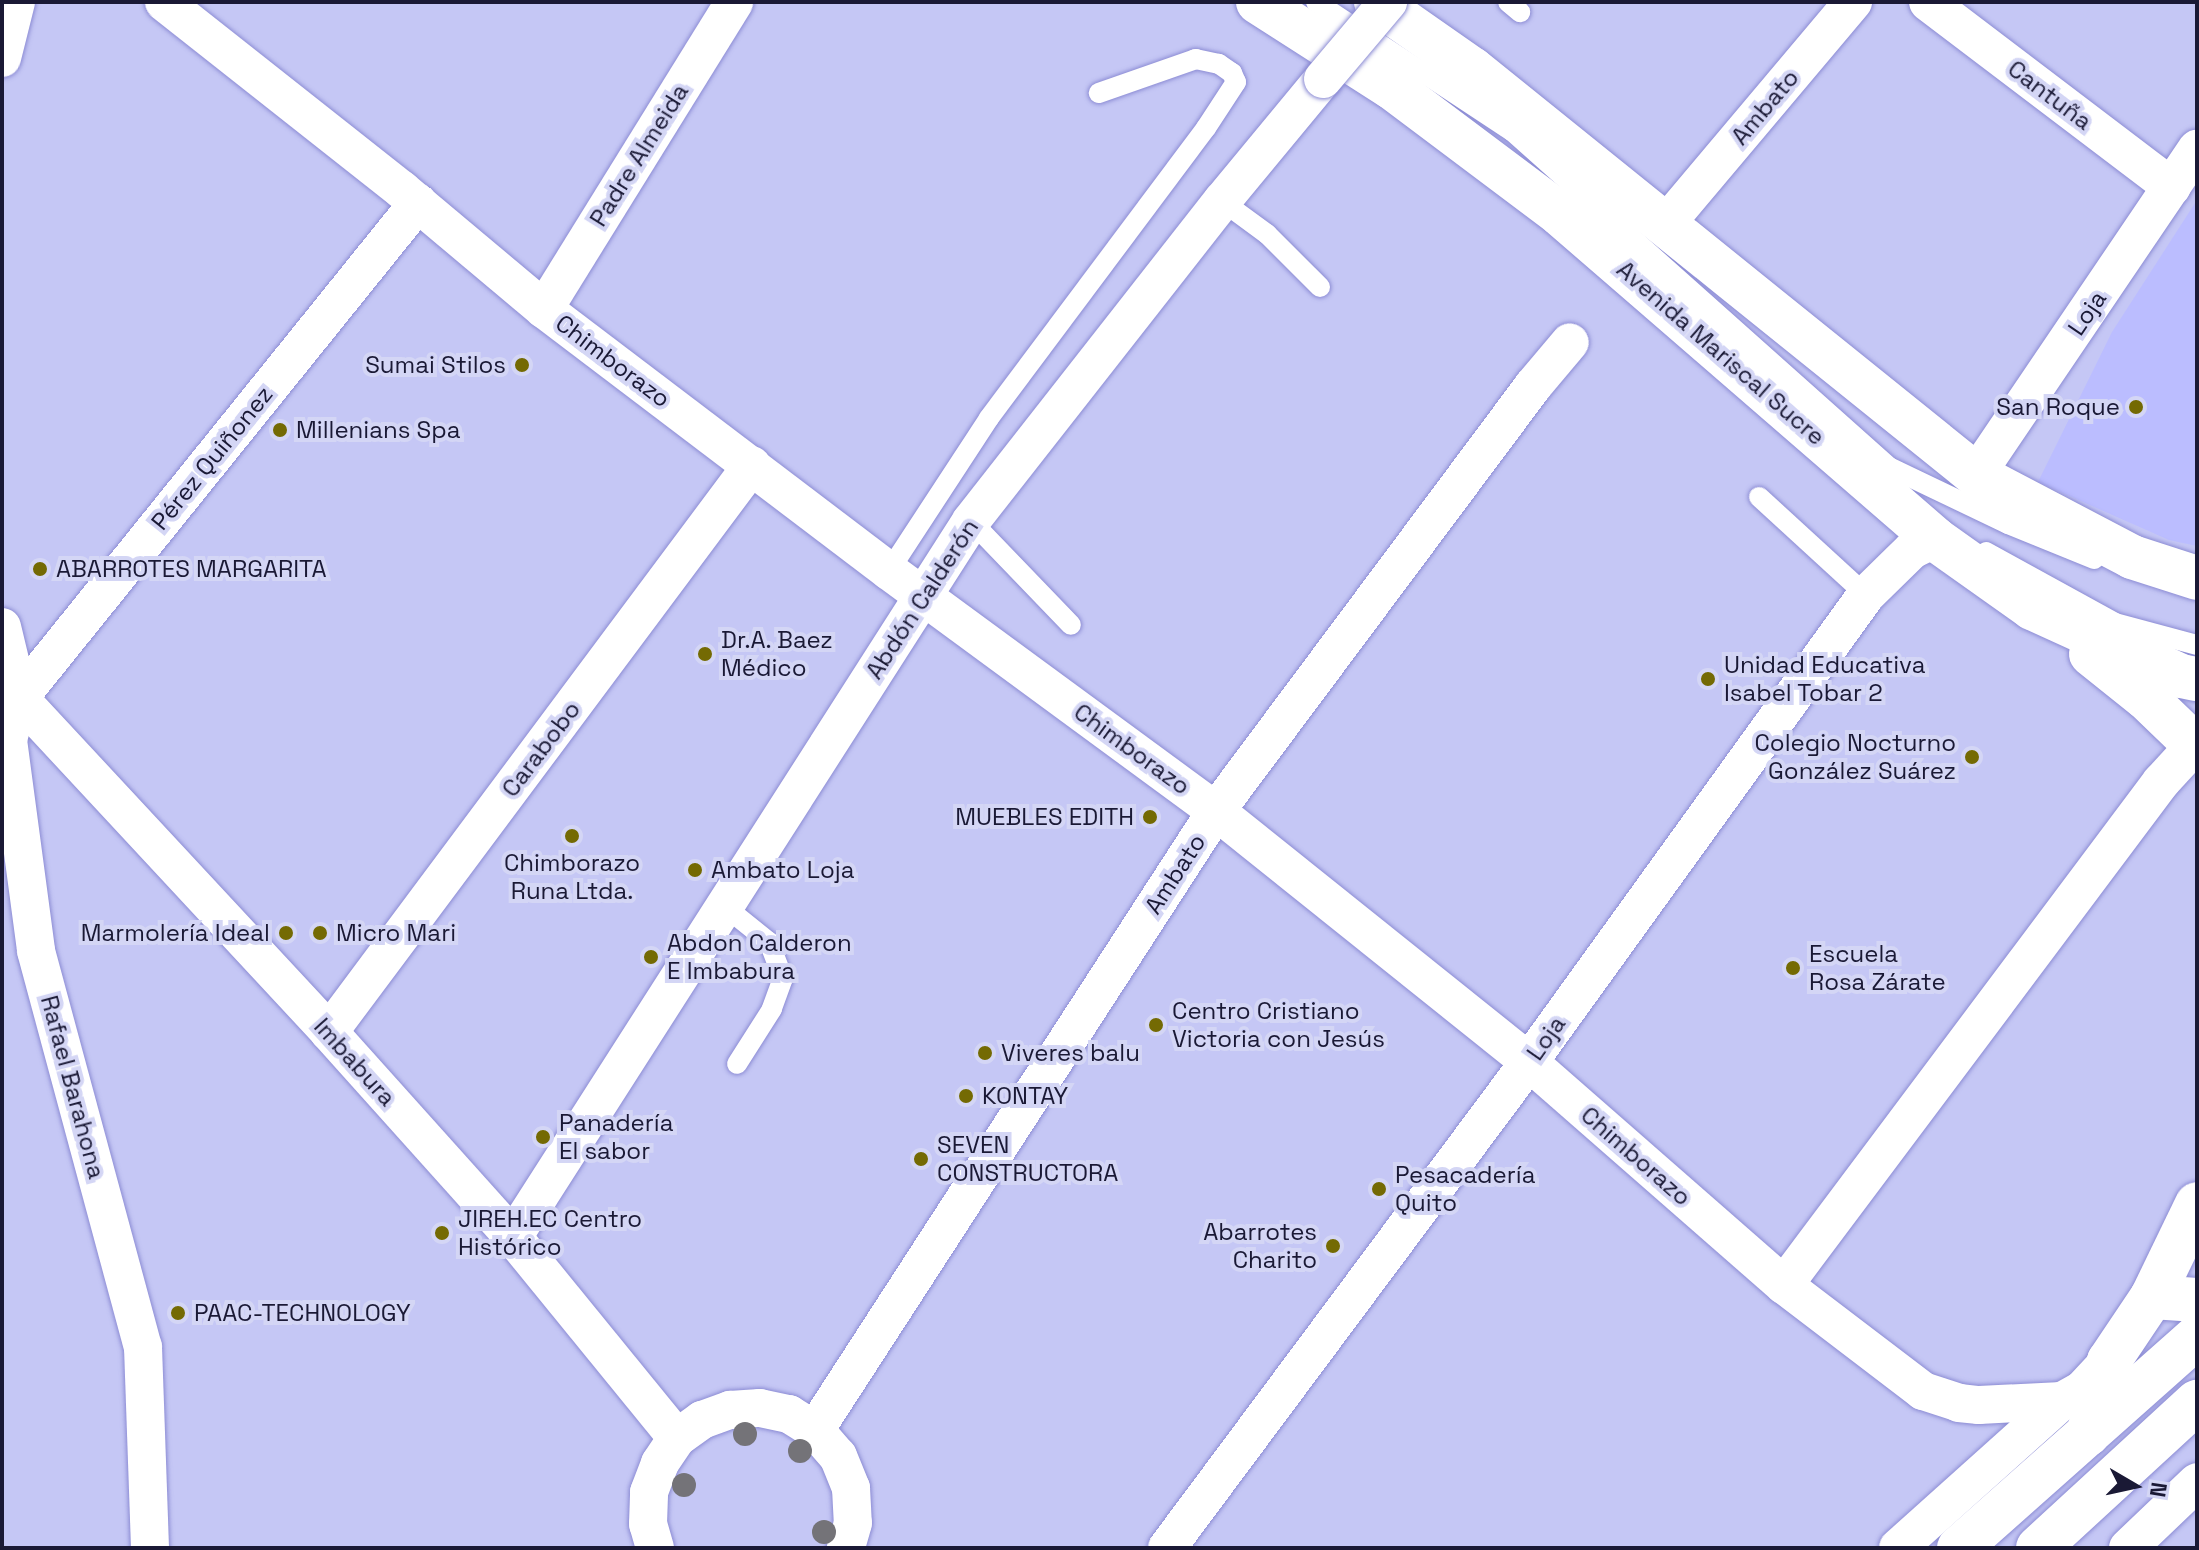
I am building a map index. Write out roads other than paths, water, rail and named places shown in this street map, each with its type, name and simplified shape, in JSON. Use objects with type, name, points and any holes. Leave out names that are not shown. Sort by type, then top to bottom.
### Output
[{"type":"main road","name":"Avenida Mariscal Sucre","points":[[1258,2],[1391,87],[1560,214],[1935,539],[2032,608],[2181,676],[2197,679]]},
{"type":"main road","points":[[1376,2],[1472,69],[1976,475],[2188,586]]},
{"type":"main road","points":[[2032,608],[2146,698],[2196,746]]},
{"type":"main road","points":[[1959,1548],[2075,1418],[2152,1297],[2197,1204]]},
{"type":"main road","points":[[2152,1297],[2197,1300]]},
{"type":"main road","points":[[2075,1418],[2197,1337]]},
{"type":"main road","points":[[2038,1548],[2197,1402]]},
{"type":"street","points":[[2,58],[16,2]]},
{"type":"street","name":"Chimborazo","points":[[164,2],[418,203],[544,309],[889,571],[1216,811],[1529,1062],[1784,1285],[1923,1391],[1959,1403],[2075,1418]]},
{"type":"street","name":"Padre Almeida","points":[[544,309],[734,2]]},
{"type":"street","name":"Abdón Calderón","points":[[513,1237],[971,521],[1222,201],[1388,2]]},
{"type":"street","name":"Ambato","points":[[1676,212],[1853,2]]},
{"type":"street","name":"Cantuña","points":[[1928,2],[2172,187]]},
{"type":"street","name":"Loja","points":[[1976,475],[2197,149]]},
{"type":"street","name":"Pérez Quiñonez","points":[[10,702],[418,203]]},
{"type":"street","name":"Ambato","points":[[815,1430],[1216,811],[1533,386],[1570,342]]},
{"type":"street","name":"Carabobo","points":[[329,1032],[752,465]]},
{"type":"street","name":"Loja","points":[[1184,1542],[1866,595],[1912,550],[1935,539]]},
{"type":"street","name":"Rafael Barahona","points":[[2,627],[10,702],[8,740],[36,951],[143,1347],[150,1548]]},
{"type":"street","name":"Imbabura","points":[[10,702],[329,1032],[513,1237],[677,1438]]},
{"type":"street","points":[[1784,1285],[2161,782],[2196,746]]},
{"type":"street","points":[[655,1548],[648,1524],[649,1492],[660,1463],[677,1438],[702,1420],[730,1410],[760,1408],[789,1414],[815,1430],[838,1456],[851,1488],[853,1523],[846,1548]]},
{"type":"street","points":[[1898,1548],[2075,1418]]},
{"type":"street","points":[[2128,1548],[2197,1482]]},
{"type":"lane","points":[[1316,2],[1512,131],[1889,467],[2008,524],[2188,586]]},
{"type":"lane","points":[[889,571],[989,418],[1180,164],[1236,82],[1232,73],[1219,64],[1196,59],[1099,93]]},
{"type":"lane","points":[[1222,201],[1267,234],[1320,287]]},
{"type":"lane","points":[[1759,497],[1866,595]]},
{"type":"lane","points":[[971,521],[1071,625]]},
{"type":"lane","points":[[1935,539],[1981,549],[2115,623],[2197,645]]},
{"type":"lane","points":[[723,905],[769,942],[783,978],[772,1009],[737,1064]]},
{"type":"place","name":"Sumai Stilos","points":[[522,365]]},
{"type":"place","name":"San Roque","points":[[2136,407]]},
{"type":"place","name":"Millenians Spa","points":[[280,430]]},
{"type":"place","name":"ABARROTES MARGARITA","points":[[40,569]]},
{"type":"place","name":"Dr.A. Baez Médico","points":[[705,654]]},
{"type":"place","name":"Unidad Educativa Isabel Tobar 2","points":[[1708,679]]},
{"type":"place","name":"Colegio Nocturno González Suárez","points":[[1972,757]]},
{"type":"place","name":"MUEBLES EDITH","points":[[1150,817]]},
{"type":"place","name":"Chimborazo Runa Ltda.","points":[[572,836]]},
{"type":"place","name":"Ambato Loja","points":[[695,870]]},
{"type":"place","name":"Marmolería Ideal","points":[[286,933]]},
{"type":"place","name":"Micro Mari","points":[[320,933]]},
{"type":"place","name":"Abdon Calderon E Imbabura","points":[[651,957]]},
{"type":"place","name":"Escuela Rosa Zárate","points":[[1793,968]]},
{"type":"place","name":"Centro Cristiano Victoria con Jesús","points":[[1156,1025]]},
{"type":"place","name":"Viveres balu","points":[[985,1053]]},
{"type":"place","name":"KONTAY","points":[[966,1096]]},
{"type":"place","name":"Panadería El sabor","points":[[543,1137]]},
{"type":"place","name":"SEVEN CONSTRUCTORA","points":[[921,1159]]},
{"type":"place","name":"Pesacadería Quito","points":[[1379,1189]]},
{"type":"place","name":"JIREH.EC Centro Histórico","points":[[442,1233]]},
{"type":"place","name":"Abarrotes Charito","points":[[1333,1246]]},
{"type":"place","name":"PAAC-TECHNOLOGY","points":[[178,1313]]}]
